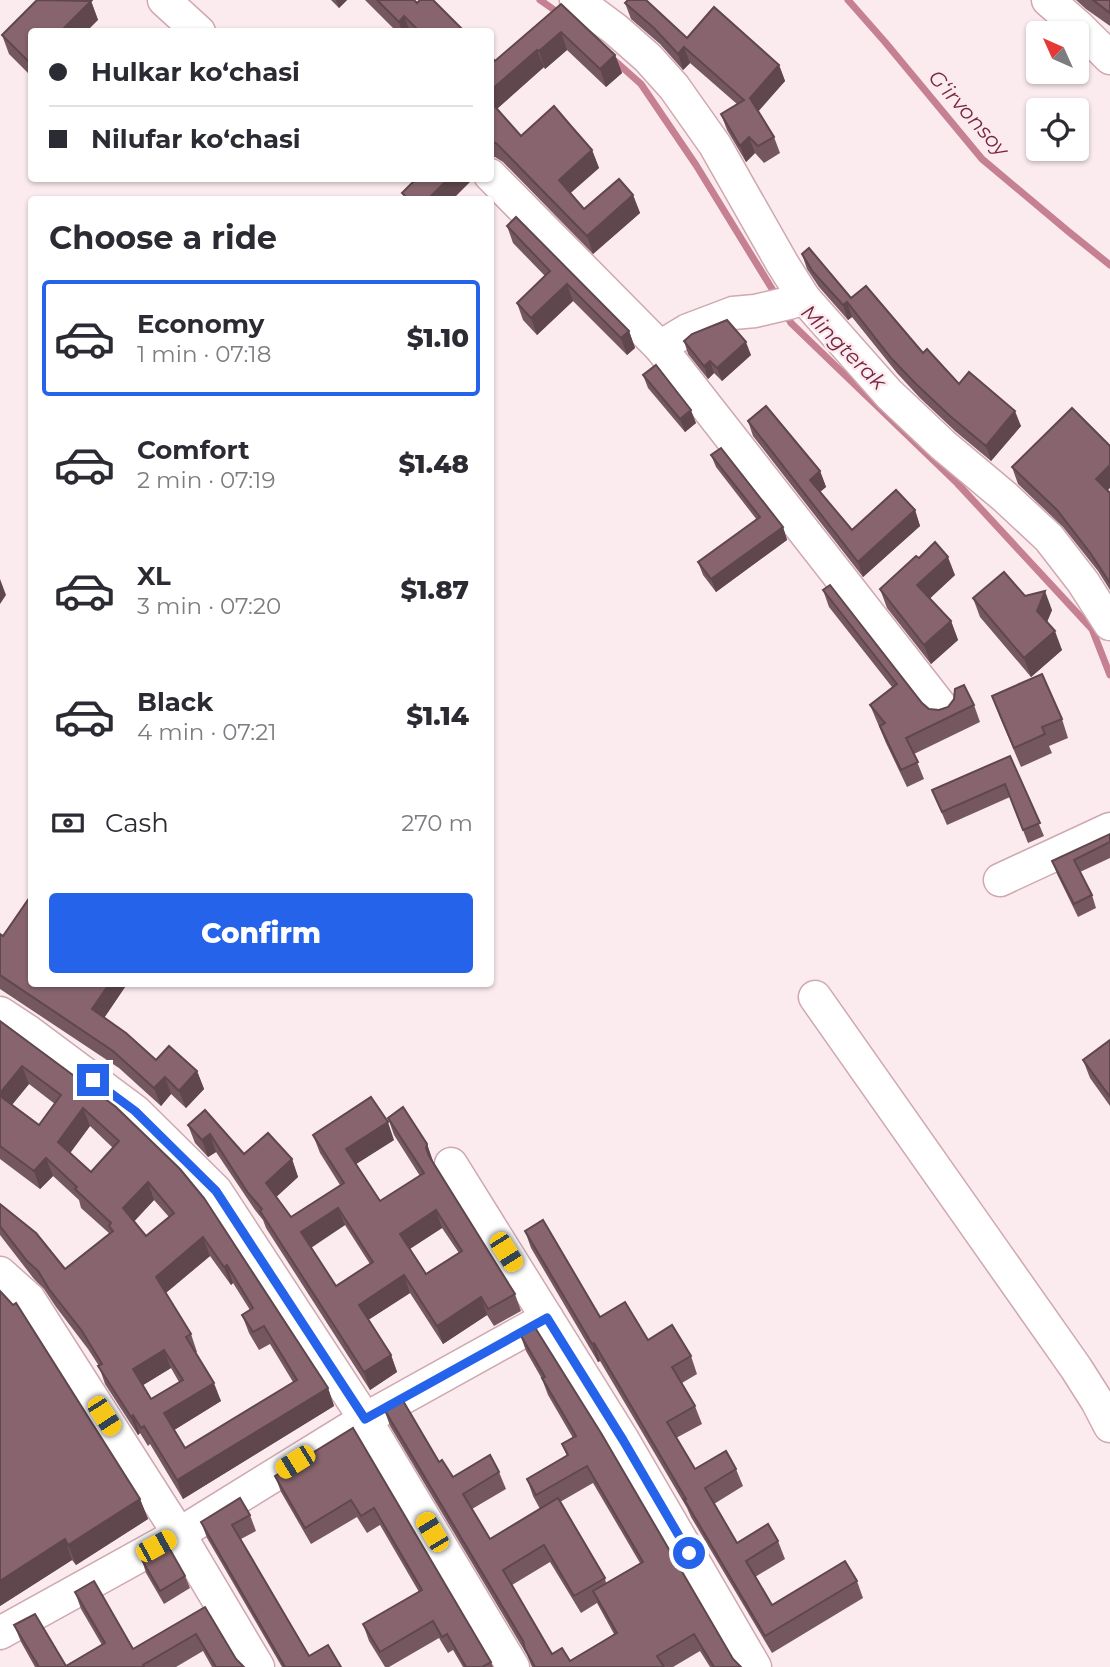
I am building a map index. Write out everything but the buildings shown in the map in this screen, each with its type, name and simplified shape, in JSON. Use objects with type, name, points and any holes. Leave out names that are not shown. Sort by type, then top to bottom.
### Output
[{"type":"street","points":[[164,0],[195,28]]},
{"type":"street","points":[[576,0],[648,58],[674,88],[715,145],[782,263],[797,300],[889,394],[1049,538],[1083,582],[1110,624]]},
{"type":"street","points":[[1048,0],[1079,26],[1110,58]]},
{"type":"street","points":[[494,179],[660,347],[943,709]]},
{"type":"street","points":[[660,347],[688,330],[733,313],[755,311],[797,300]]},
{"type":"street","points":[[1000,880],[1110,828]]},
{"type":"street","points":[[815,997],[1076,1368],[1110,1426]]},
{"type":"street","points":[[0,1013],[135,1111],[216,1191],[365,1419],[513,1667]]},
{"type":"street","points":[[451,1164],[623,1440],[755,1667]]},
{"type":"street","points":[[0,1273],[29,1299],[179,1534],[258,1667]]},
{"type":"street","points":[[0,1633],[179,1534],[365,1419],[547,1318]]},
{"type":"waterway","name":"Mingterak","points":[[540,0],[560,14]]},
{"type":"waterway","name":"G‘irvonsoy","points":[[848,0],[982,159],[1110,265]]},
{"type":"waterway","name":"Mingterak","points":[[614,60],[641,84],[696,165],[777,297]]},
{"type":"waterway","name":"Mingterak","points":[[786,314],[791,323],[957,483],[1092,629],[1110,675]]},
{"type":"route","points":[[93,1080],[135,1111],[216,1191],[365,1419],[547,1318],[689,1553]]}]
